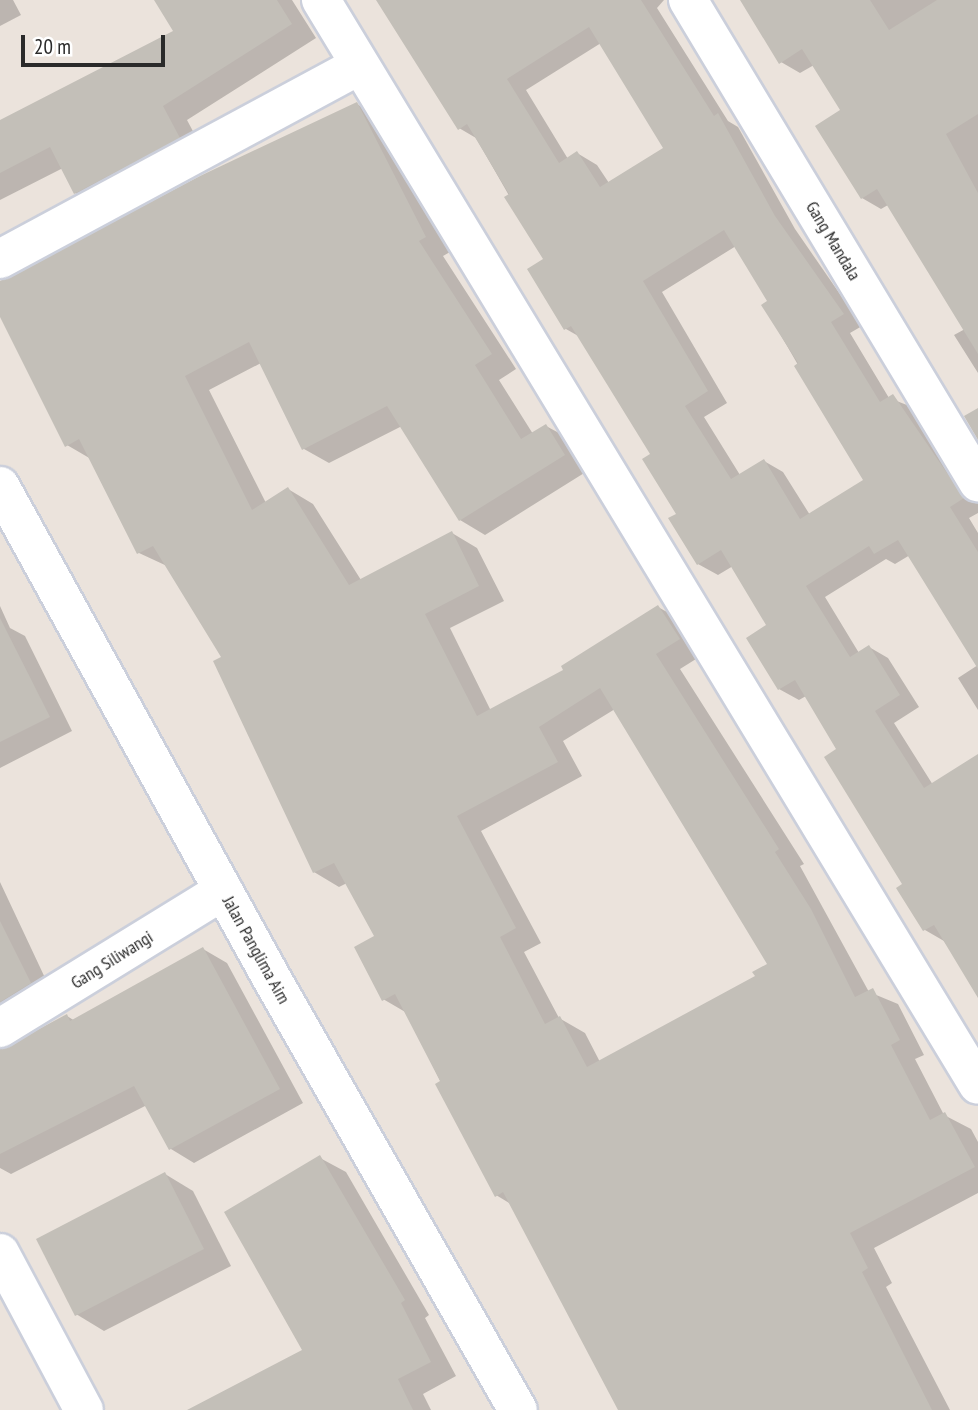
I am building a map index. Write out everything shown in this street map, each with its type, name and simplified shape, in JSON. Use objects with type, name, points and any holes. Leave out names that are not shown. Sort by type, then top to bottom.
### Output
[{"type":"street","points":[[321,0],[978,1085]]},
{"type":"street","name":"Gang Mandala","points":[[688,0],[978,482]]},
{"type":"street","points":[[0,259],[359,66]]},
{"type":"street","name":"Jalan Panglima Aim","points":[[0,486],[223,891],[518,1410]]},
{"type":"street","name":"Gang Siliwangi","points":[[0,1028],[223,891]]},
{"type":"street","points":[[0,1253],[84,1410]]},
{"type":"building","points":[[154,0],[277,0],[292,24],[163,106],[180,138],[74,194],[50,147],[0,173],[0,120],[173,31]]},
{"type":"building","points":[[376,0],[641,0],[714,116],[718,113],[775,216],[844,314],[831,322],[880,402],[893,394],[964,498],[950,507],[978,552],[978,669],[898,540],[874,554],[869,546],[806,586],[850,657],[869,645],[900,695],[875,711],[924,788],[978,754],[978,998],[934,925],[923,931],[896,888],[902,884],[824,757],[836,749],[795,680],[778,690],[746,638],[766,625],[721,550],[697,565],[668,518],[676,514],[642,459],[650,454],[571,326],[564,330],[527,269],[543,259],[504,197],[509,194],[467,124],[458,130]],"holes":[[[589,27],[663,148],[600,187],[577,151],[559,163],[507,79]],[[724,230],[767,301],[761,305],[798,363],[794,366],[863,480],[800,519],[764,459],[731,479],[685,406],[708,391],[643,281]]]},
{"type":"building","points":[[740,0],[870,0],[889,30],[937,0],[978,0],[978,114],[946,134],[978,193],[978,354],[877,189],[861,199],[815,126],[840,110],[802,49],[779,64]]},
{"type":"building","points":[[357,102],[426,237],[419,241],[492,354],[475,365],[521,439],[546,424],[565,455],[459,521],[387,406],[302,450],[249,342],[185,376],[252,510],[288,487],[349,585],[452,531],[479,586],[425,614],[477,716],[563,670],[561,666],[658,605],[680,639],[656,654],[779,849],[775,852],[811,909],[855,997],[873,988],[900,1040],[891,1045],[930,1120],[945,1112],[975,1167],[850,1233],[868,1268],[862,1272],[932,1410],[618,1410],[503,1192],[495,1197],[435,1084],[440,1081],[395,994],[382,1001],[354,947],[374,936],[334,863],[313,873],[213,661],[221,657],[153,546],[137,554],[79,439],[65,447],[0,317],[0,281],[200,176]],"holes":[[[600,688],[767,964],[752,972],[755,976],[587,1067],[560,1016],[545,1024],[500,937],[516,928],[457,816],[558,762],[539,727]]]},
{"type":"building","points":[[978,408],[978,440],[964,416]]},
{"type":"building","points":[[0,618],[50,717],[0,742]]},
{"type":"building","points":[[0,921],[31,983],[0,1002]]},
{"type":"building","points":[[203,947],[280,1089],[169,1150],[134,1086],[0,1154],[0,1050],[67,1014],[70,1021]]},
{"type":"building","points":[[320,1155],[405,1300],[401,1303],[431,1362],[398,1379],[413,1410],[187,1410],[302,1350],[224,1212]]},
{"type":"building","points":[[165,1172],[204,1249],[75,1316],[36,1239]]}]
